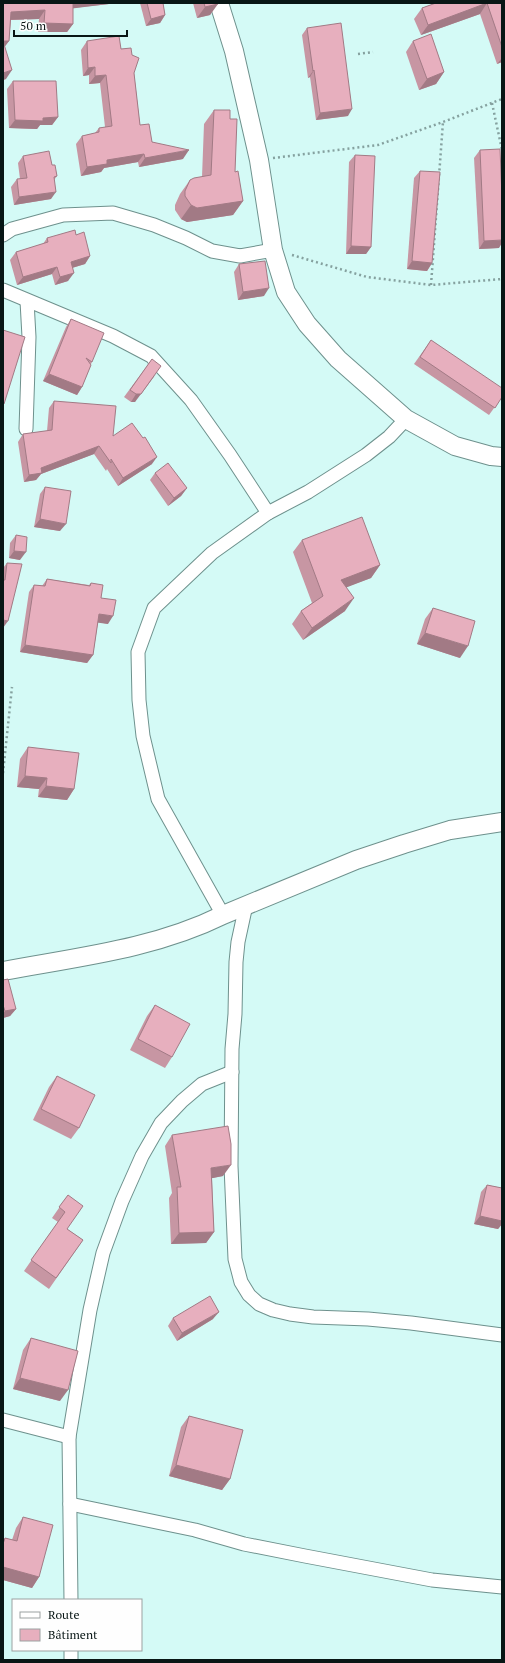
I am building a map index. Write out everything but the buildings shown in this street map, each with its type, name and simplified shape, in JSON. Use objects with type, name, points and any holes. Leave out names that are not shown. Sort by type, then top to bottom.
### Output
[{"type":"street","points":[[220,3],[234,51],[259,160],[273,250],[286,292],[307,324],[338,359],[406,419],[455,446],[491,456],[502,457]]},
{"type":"street","points":[[3,235],[12,229],[63,215],[113,213],[154,225],[186,238],[212,251],[240,256],[273,250]]},
{"type":"street","points":[[3,290],[113,336],[152,356],[191,400],[268,512]]},
{"type":"street","points":[[26,429],[29,337],[27,301]]},
{"type":"street","points":[[223,915],[158,799],[143,736],[139,700],[138,652],[154,608],[212,553],[268,512],[308,492],[366,455],[389,437],[406,419]]},
{"type":"street","points":[[3,972],[83,958],[150,943],[193,928],[356,860],[450,830],[502,822]]},
{"type":"street","points":[[246,905],[238,942],[236,962],[230,1166],[235,1259],[241,1282],[249,1295],[259,1304],[273,1310],[290,1314],[313,1317],[368,1319],[411,1323],[502,1335]]},
{"type":"street","points":[[71,1599],[69,1437],[90,1310],[103,1253],[122,1201],[142,1156],[161,1123],[182,1101],[202,1084],[232,1072]]},
{"type":"street","points":[[3,1420],[69,1437]]},
{"type":"street","points":[[70,1504],[195,1530],[244,1544],[305,1556],[432,1580],[502,1587]]},
{"type":"path","points":[[358,54],[372,52]]},
{"type":"path","points":[[259,160],[378,145],[502,99]]},
{"type":"path","points":[[492,103],[502,150]]},
{"type":"path","points":[[432,285],[443,122]]},
{"type":"path","points":[[273,250],[366,277],[432,285],[502,279]]},
{"type":"path","points":[[3,773],[12,687]]}]
